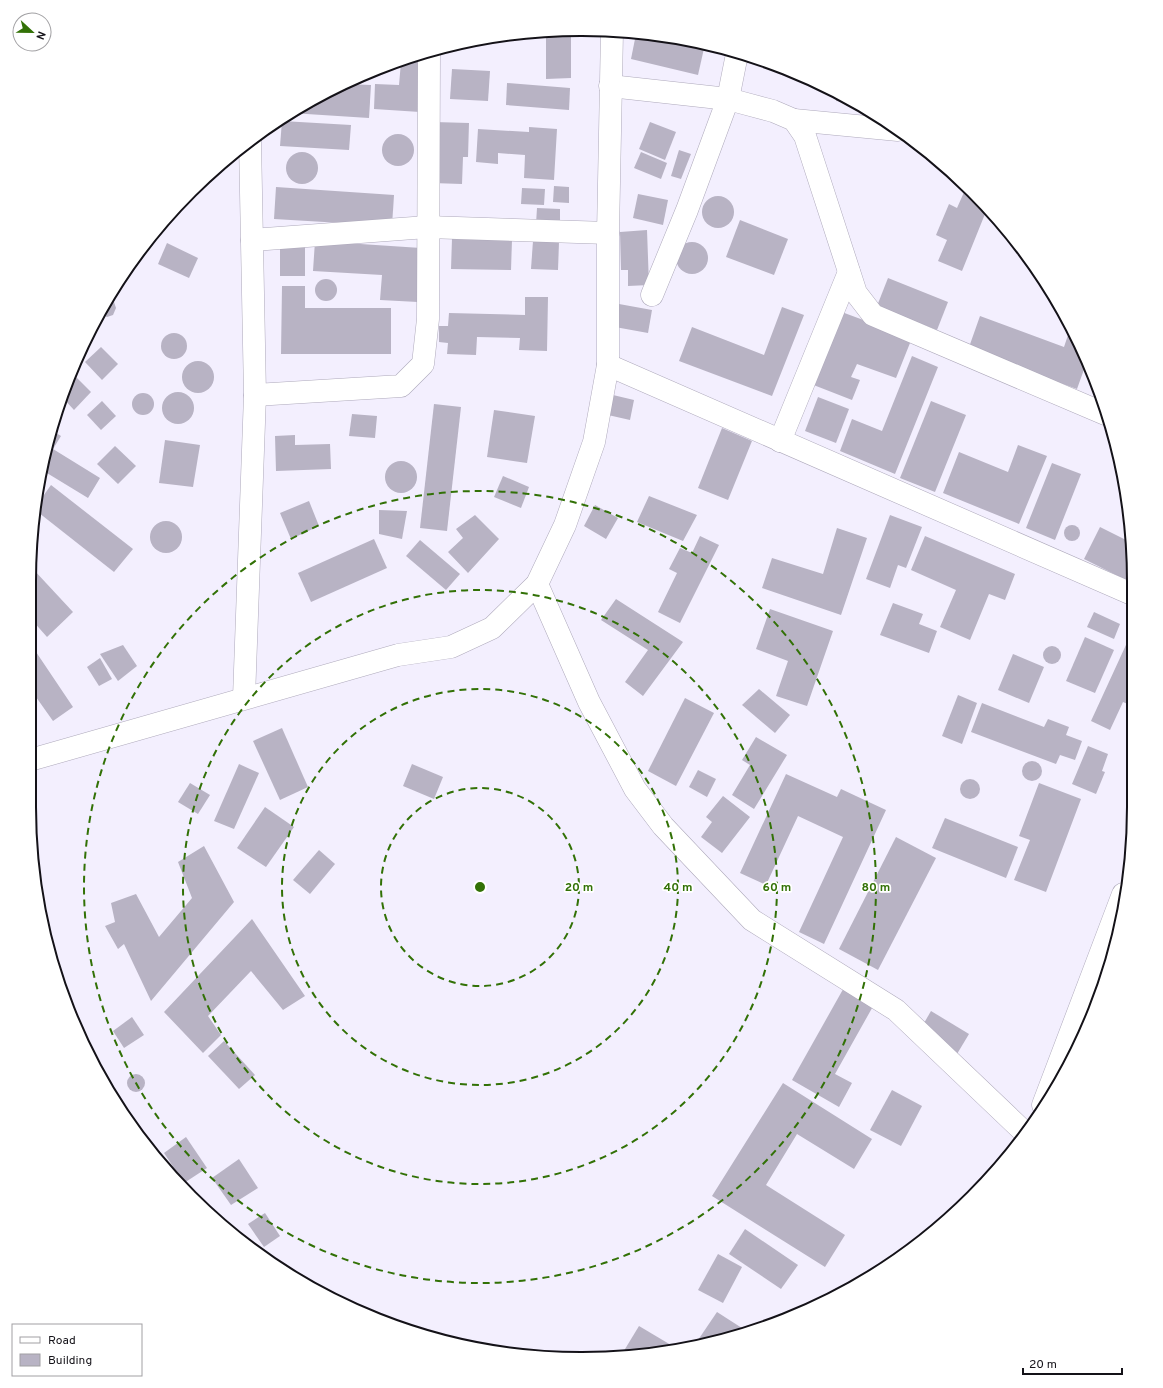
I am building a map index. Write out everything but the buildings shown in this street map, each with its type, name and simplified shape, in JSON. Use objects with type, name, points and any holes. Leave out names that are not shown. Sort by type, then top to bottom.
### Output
[{"type":"street","points":[[36,758],[398,655],[451,647],[492,628],[537,584],[565,525],[594,442],[608,365],[608,233],[612,37]]},
{"type":"street","points":[[255,395],[401,386],[423,364],[428,319],[427,227],[429,58]]},
{"type":"street","points":[[652,295],[687,210],[728,99],[737,59]]},
{"type":"street","points":[[610,86],[728,99],[773,111],[794,120],[886,129]]},
{"type":"street","points":[[794,120],[805,136],[856,293],[873,315],[1100,412]]},
{"type":"street","points":[[244,698],[255,395],[252,240],[246,151]]},
{"type":"street","points":[[252,240],[427,227],[608,233]]},
{"type":"street","points":[[780,441],[850,272]]},
{"type":"street","points":[[608,365],[1127,592]]},
{"type":"street","points":[[537,584],[589,702],[635,789],[663,826],[752,920],[896,1010],[1021,1130]]},
{"type":"street","points":[[1051,1084],[1118,904]]}]
